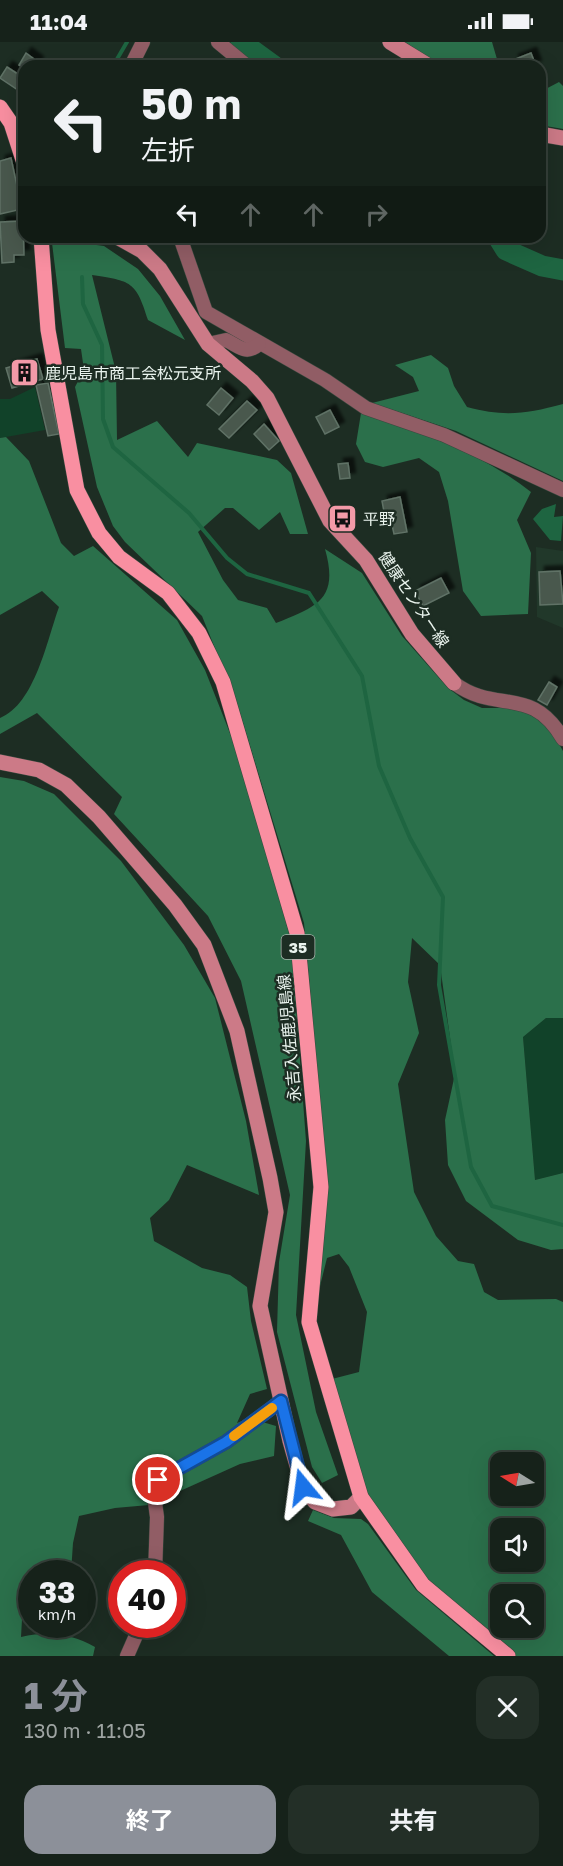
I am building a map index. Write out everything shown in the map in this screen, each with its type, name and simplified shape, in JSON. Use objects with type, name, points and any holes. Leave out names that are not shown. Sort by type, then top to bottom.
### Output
[{"type":"main road","points":[[0,107],[11,123],[18,145]]},
{"type":"main road","name":"永吉入佐鹿児島線","points":[[41,243],[48,330],[77,490],[99,533],[119,557],[168,593],[199,633],[223,682],[297,933],[321,1187],[309,1322],[361,1497],[423,1585],[508,1656]]},
{"type":"street","points":[[134,60],[142,42]]},
{"type":"street","points":[[218,42],[240,60]]},
{"type":"street","points":[[390,42],[419,60]]},
{"type":"street","points":[[546,135],[563,138]]},
{"type":"street","name":"健康センター線","points":[[128,243],[142,251],[160,269],[208,344],[252,381],[267,398],[330,521],[366,560],[412,634],[454,683],[485,700],[522,702],[538,710],[552,720],[563,739]]},
{"type":"street","points":[[182,243],[206,312],[324,380],[366,408],[444,435],[563,490]]},
{"type":"street","points":[[208,344],[226,340],[246,351],[251,351],[259,344]]},
{"type":"street","points":[[0,762],[39,770],[66,785],[99,817],[175,904],[204,945],[237,1031],[272,1189],[276,1212],[260,1306],[303,1487],[315,1502],[333,1509],[351,1507],[361,1497]]},
{"type":"street","points":[[155,1560],[157,1517],[153,1488],[158,1480],[226,1442],[281,1401]]},
{"type":"street","points":[[127,1656],[135,1638]]},
{"type":"shaded area","points":[[405,42],[492,42],[497,60],[432,60]]},
{"type":"shaded area","points":[[559,82],[563,86],[563,129],[546,126],[546,89]]},
{"type":"shaded area","points":[[52,243],[104,246],[138,269],[160,296],[185,340],[148,320],[140,297],[130,285],[116,279],[92,275],[116,372],[117,440],[157,421],[188,457],[197,443],[277,460],[291,473],[308,534],[290,534],[280,512],[259,530],[233,508],[225,508],[198,532],[223,580],[238,600],[267,608],[276,623],[314,605],[327,590],[329,566],[325,549],[362,573],[402,636],[448,688],[464,700],[482,708],[514,708],[533,714],[549,726],[563,751],[563,1018],[546,1018],[523,1037],[535,1180],[563,1173],[563,1249],[551,1250],[518,1240],[466,1201],[448,1165],[445,1120],[455,1074],[440,965],[412,938],[408,982],[419,1033],[398,1084],[414,1192],[436,1236],[458,1261],[474,1264],[484,1292],[498,1300],[556,1299],[563,1302],[563,1656],[514,1656],[494,1638],[544,1638],[544,1584],[490,1584],[490,1635],[419,1572],[368,1496],[332,1379],[359,1372],[367,1312],[349,1267],[339,1254],[327,1258],[314,1310],[319,1090],[304,923],[237,703],[202,616],[125,542],[113,526],[97,487],[75,387],[84,370],[81,349],[65,348]]},
{"type":"shaded area","points":[[431,355],[448,368],[454,386],[467,407],[492,412],[515,413],[563,404],[563,481],[456,431],[372,403],[419,391],[413,377],[395,365]]},
{"type":"shaded area","points":[[35,387],[45,430],[0,438],[0,399],[10,399]]},
{"type":"shaded area","points":[[361,413],[450,445],[492,466],[531,492],[517,520],[531,553],[528,614],[481,616],[463,591],[448,501],[439,472],[419,458],[383,467],[365,462],[356,444]]},
{"type":"shaded area","points":[[6,437],[29,461],[61,543],[74,556],[93,546],[177,620],[205,670],[239,756],[291,940],[306,1141],[296,1315],[316,1412],[338,1475],[322,1483],[312,1467],[277,1332],[279,1262],[290,1195],[241,981],[208,916],[114,814],[122,797],[37,713],[0,734],[0,718],[12,711],[22,699],[38,670],[59,607],[42,591],[0,615],[0,438]]},
{"type":"shaded area","points":[[556,504],[554,517],[563,516],[561,541],[550,540],[533,519],[542,509]]},
{"type":"shaded area","points":[[536,547],[563,551],[563,628],[537,617]]},
{"type":"shaded area","points":[[0,777],[24,781],[54,794],[121,861],[184,945],[215,998],[246,1121],[259,1195],[187,1165],[169,1200],[150,1218],[154,1241],[202,1268],[230,1275],[247,1287],[251,1321],[267,1389],[250,1394],[237,1423],[249,1418],[276,1426],[274,1456],[240,1464],[149,1505],[115,1508],[79,1516],[72,1560],[18,1560],[18,1638],[74,1638],[95,1647],[93,1656],[0,1656]]},
{"type":"shaded area","points":[[546,1018],[563,1018],[563,1173],[535,1180],[523,1037]]},
{"type":"shaded area","points":[[313,1510],[334,1518],[361,1519],[368,1524],[416,1590],[494,1656],[449,1656],[372,1592],[341,1535],[308,1521]]},
{"type":"building","points":[[26,53],[35,60],[22,60]]},
{"type":"building","points":[[531,53],[534,60],[513,60]]},
{"type":"building","points":[[7,67],[18,74],[18,90],[0,78]]},
{"type":"building","points":[[11,158],[18,190],[18,210],[0,214],[0,161]]},
{"type":"building","points":[[18,221],[18,243],[24,243],[24,255],[14,255],[14,262],[2,263],[0,222]]},
{"type":"building","name":"鹿児島市商工会松元支所","points":[[37,359],[43,379],[12,388],[6,368]]},
{"type":"building","points":[[48,383],[59,434],[48,436],[36,385]]},
{"type":"building","points":[[221,388],[233,398],[219,415],[207,405]]},
{"type":"building","points":[[247,401],[257,410],[229,438],[219,429]]},
{"type":"building","points":[[330,410],[339,427],[325,434],[316,417]]},
{"type":"building","points":[[264,424],[279,441],[269,450],[254,434]]},
{"type":"building","points":[[348,463],[350,478],[340,479],[338,464]]},
{"type":"building","points":[[400,497],[407,532],[394,534],[390,516],[385,517],[382,501]]},
{"type":"building","points":[[560,571],[563,604],[540,605],[539,572]]},
{"type":"building","points":[[441,578],[449,593],[423,606],[415,591]]},
{"type":"building","points":[[549,682],[557,687],[547,705],[538,700]]},
{"type":"waterway","points":[[116,60],[127,42]]},
{"type":"waterway","points":[[241,42],[266,60]]},
{"type":"waterway","points":[[502,243],[506,250],[542,266],[563,270]]},
{"type":"waterway","points":[[82,277],[83,304],[102,345],[103,419],[113,447],[189,513],[227,558],[247,574],[309,593],[362,676],[379,766],[410,838],[443,897],[439,985],[471,1167],[492,1206],[563,1225]]},
{"type":"slow traffic","points":[[234,1436],[272,1408]]},
{"type":"place","name":"鹿児島市商工会松元支所","points":[[24,373]]},
{"type":"place","name":"平野","points":[[342,519]]},
{"type":"route","points":[[158,1480],[226,1442],[281,1401],[303,1487]]}]
